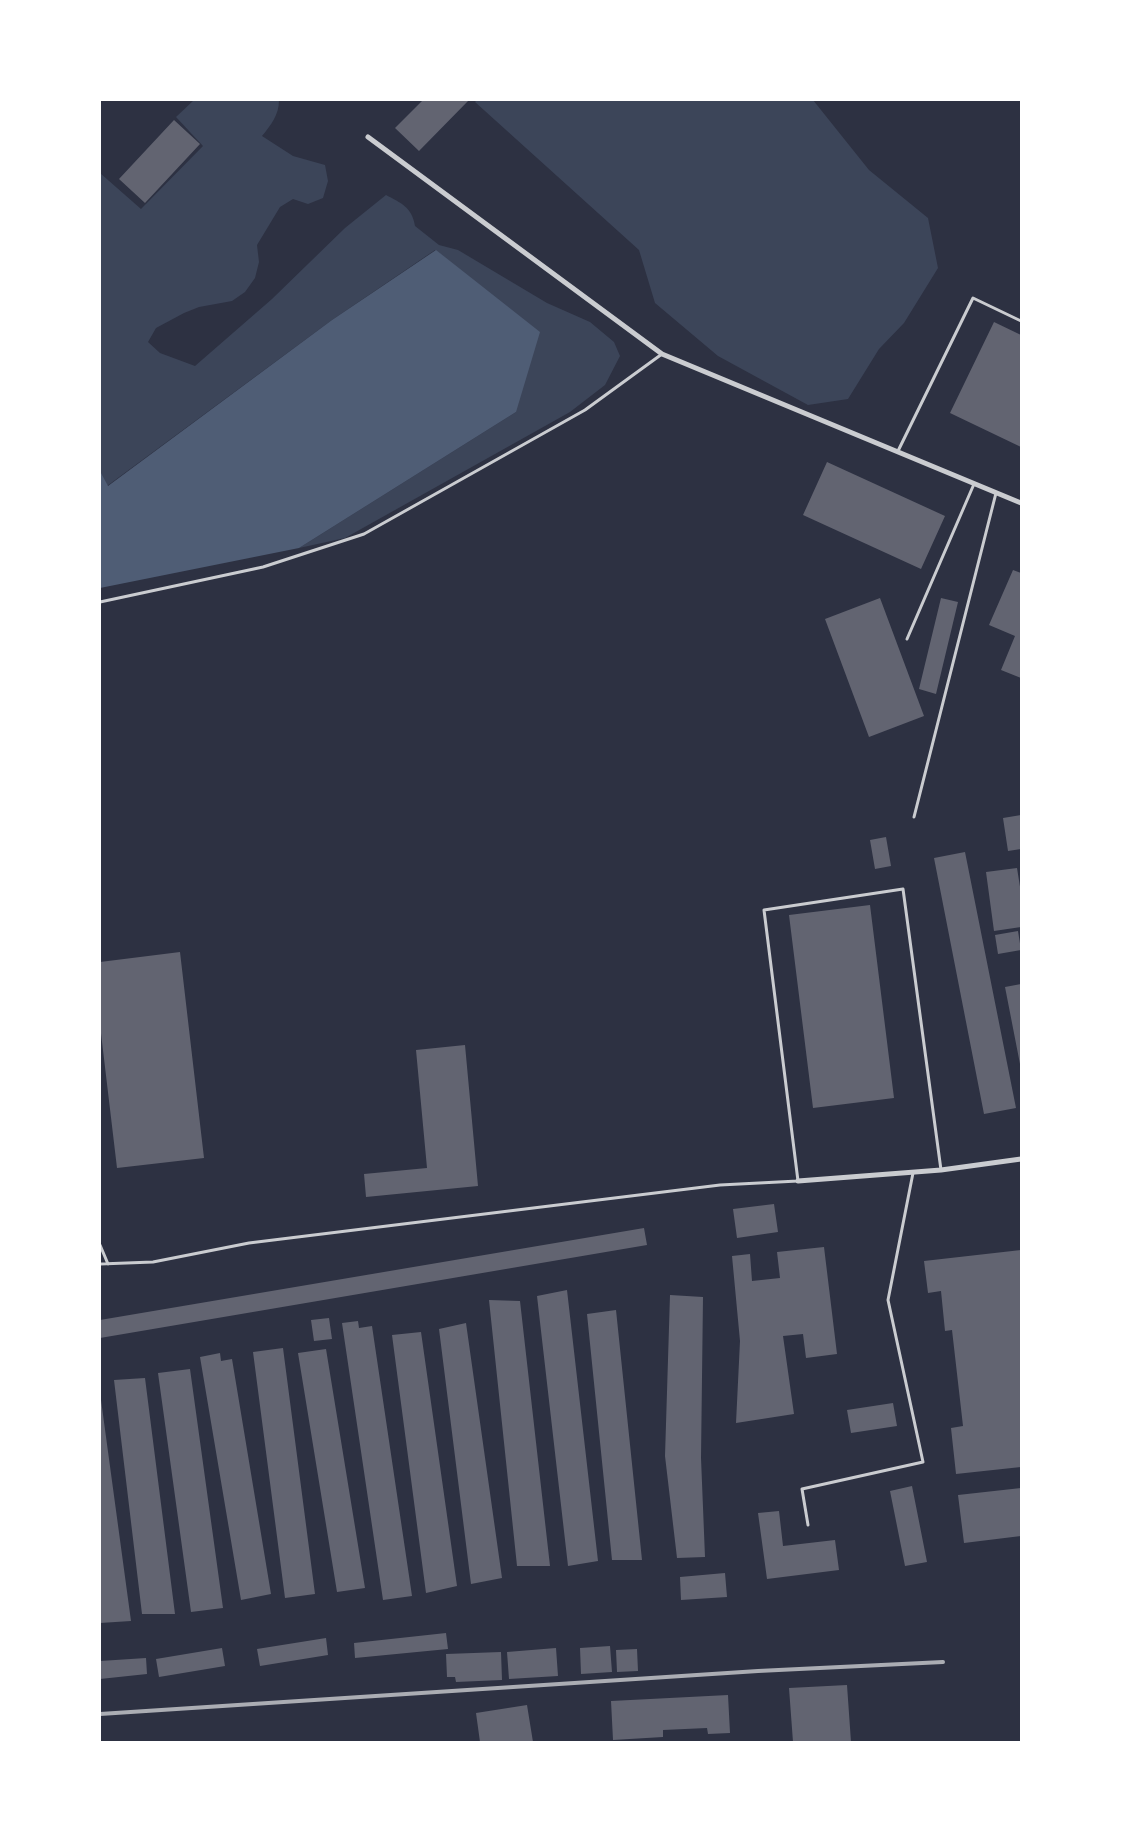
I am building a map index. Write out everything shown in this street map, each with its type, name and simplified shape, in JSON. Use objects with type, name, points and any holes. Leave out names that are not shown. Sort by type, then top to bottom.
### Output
[{"type":"street","points":[[368,137],[662,354],[1021,503]]},
{"type":"street","points":[[798,1181],[913,1173],[1021,1159]]},
{"type":"lane","points":[[898,452],[973,298],[1021,321]]},
{"type":"lane","points":[[100,602],[263,567],[364,534],[585,410],[662,354]]},
{"type":"lane","points":[[907,639],[974,484]]},
{"type":"lane","points":[[914,817],[996,493]]},
{"type":"lane","points":[[100,1264],[153,1262],[249,1243],[720,1185],[798,1181],[764,910],[903,889],[941,1170]]},
{"type":"lane","points":[[808,1525],[802,1489],[923,1462],[888,1300],[913,1173]]},
{"type":"lane","points":[[100,1245],[108,1264]]},
{"type":"shaded area","points":[[194,100],[279,100],[276,115],[262,136],[293,156],[325,165],[328,181],[323,198],[308,204],[293,199],[280,207],[257,245],[259,262],[255,278],[245,292],[232,301],[199,307],[156,328],[148,342],[160,353],[195,366],[272,299],[345,228],[386,195],[405,206],[414,220],[415,226],[439,245],[458,250],[547,303],[590,322],[614,342],[620,356],[605,385],[570,412],[345,538],[299,548],[516,412],[486,291],[435,250],[332,320],[107,486],[100,471],[100,173],[141,209],[203,146],[176,117]]},
{"type":"shaded area","points":[[477,100],[813,100],[869,170],[928,218],[938,268],[904,323],[879,349],[848,399],[808,405],[718,356],[655,303],[639,250],[475,102]]},
{"type":"shaded area","points":[[436,250],[540,332],[516,412],[299,548],[100,588],[100,471],[108,486],[332,320]]},
{"type":"building","points":[[423,100],[469,100],[419,151],[395,128]]},
{"type":"building","points":[[174,120],[200,144],[145,203],[119,179]]},
{"type":"building","points":[[994,322],[1021,335],[1021,447],[950,413]]},
{"type":"building","points":[[827,462],[945,516],[921,569],[803,515]]},
{"type":"building","points":[[1013,570],[1021,573],[1021,678],[1001,670],[1015,636],[989,625]]},
{"type":"building","points":[[880,598],[924,716],[869,737],[825,619]]},
{"type":"building","points":[[941,598],[958,602],[936,694],[919,689]]},
{"type":"building","points":[[1021,815],[1021,849],[1008,851],[1003,818]]},
{"type":"building","points":[[886,837],[891,866],[875,869],[870,840]]},
{"type":"building","points":[[965,852],[1016,1108],[984,1114],[934,858]]},
{"type":"building","points":[[1017,868],[1021,893],[1021,927],[994,931],[986,872]]},
{"type":"building","points":[[870,905],[894,1098],[813,1108],[789,915]]},
{"type":"building","points":[[1018,931],[1021,950],[998,954],[995,935]]},
{"type":"building","points":[[180,952],[204,1158],[117,1168],[100,1025],[100,962]]},
{"type":"building","points":[[1021,984],[1021,1064],[1020,1064],[1005,987]]},
{"type":"building","points":[[465,1045],[478,1186],[366,1197],[364,1174],[427,1168],[416,1050]]},
{"type":"building","points":[[774,1204],[778,1232],[737,1238],[733,1209]]},
{"type":"building","points":[[644,1228],[647,1245],[100,1338],[100,1320]]},
{"type":"building","points":[[824,1247],[837,1354],[806,1358],[803,1334],[783,1336],[794,1414],[736,1423],[740,1341],[732,1256],[750,1254],[752,1281],[780,1278],[777,1252]]},
{"type":"building","points":[[1021,1250],[1021,1467],[956,1474],[951,1428],[963,1426],[952,1330],[945,1331],[941,1291],[928,1293],[924,1261]]},
{"type":"building","points":[[567,1290],[598,1561],[568,1566],[537,1296]]},
{"type":"building","points":[[670,1295],[703,1297],[701,1458],[705,1557],[677,1558],[665,1456]]},
{"type":"building","points":[[489,1300],[520,1301],[550,1566],[517,1566]]},
{"type":"building","points":[[616,1310],[642,1560],[612,1560],[587,1314]]},
{"type":"building","points":[[329,1318],[332,1339],[314,1341],[311,1320]]},
{"type":"building","points":[[358,1321],[359,1328],[372,1326],[412,1596],[383,1600],[342,1323]]},
{"type":"building","points":[[466,1323],[502,1578],[471,1584],[439,1329]]},
{"type":"building","points":[[421,1332],[457,1586],[426,1593],[392,1335]]},
{"type":"building","points":[[283,1348],[315,1594],[285,1598],[253,1352]]},
{"type":"building","points":[[326,1349],[365,1588],[337,1592],[298,1353]]},
{"type":"building","points":[[220,1353],[221,1361],[232,1359],[271,1594],[241,1600],[200,1357]]},
{"type":"building","points":[[190,1369],[223,1608],[191,1612],[158,1373]]},
{"type":"building","points":[[145,1378],[175,1614],[142,1614],[114,1380]]},
{"type":"building","points":[[101,1400],[131,1621],[100,1623]]},
{"type":"building","points":[[893,1403],[897,1426],[851,1433],[847,1410]]},
{"type":"building","points":[[912,1486],[927,1562],[905,1566],[890,1491]]},
{"type":"building","points":[[1021,1488],[1021,1536],[964,1543],[958,1495]]},
{"type":"building","points":[[779,1511],[783,1546],[835,1540],[839,1570],[767,1579],[758,1513]]},
{"type":"building","points":[[725,1573],[727,1597],[681,1600],[680,1577]]},
{"type":"building","points":[[446,1633],[448,1649],[355,1658],[354,1643]]},
{"type":"building","points":[[326,1638],[328,1655],[260,1666],[257,1649]]},
{"type":"building","points":[[610,1646],[612,1672],[581,1674],[580,1648]]},
{"type":"building","points":[[222,1648],[225,1666],[159,1677],[156,1659]]},
{"type":"building","points":[[556,1648],[558,1676],[509,1679],[507,1652]]},
{"type":"building","points":[[637,1649],[638,1671],[617,1672],[616,1650]]},
{"type":"building","points":[[501,1652],[502,1680],[456,1682],[455,1677],[447,1677],[446,1654]]},
{"type":"building","points":[[146,1658],[147,1674],[100,1679],[100,1661]]},
{"type":"building","points":[[847,1685],[851,1742],[793,1742],[789,1688]]},
{"type":"building","points":[[728,1695],[730,1733],[708,1734],[707,1728],[663,1730],[663,1737],[613,1740],[611,1701]]},
{"type":"building","points":[[527,1705],[533,1742],[480,1742],[476,1713]]},
{"type":"railway","points":[[100,1714],[758,1671],[943,1662]]}]
